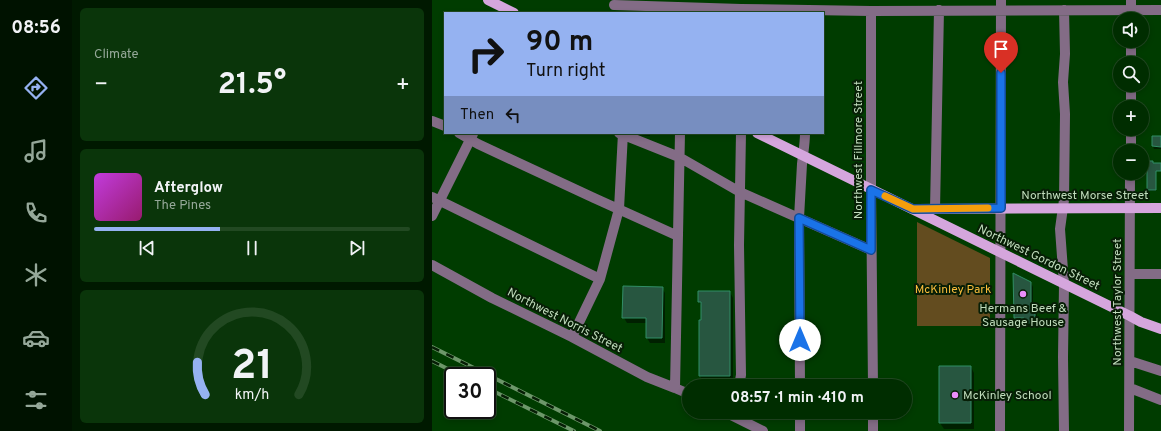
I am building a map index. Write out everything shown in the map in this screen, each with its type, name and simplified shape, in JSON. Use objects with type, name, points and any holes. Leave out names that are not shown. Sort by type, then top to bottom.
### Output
[{"type":"main road","points":[[488,0],[512,12]]},
{"type":"main road","name":"Northwest Gordon Street","points":[[758,134],[1141,322],[1161,328]]},
{"type":"main road","name":"Northwest Morse Street","points":[[913,209],[1161,208]]},
{"type":"street","points":[[614,6],[724,4],[741,11],[805,12],[939,10],[1001,5],[1064,10],[1161,10]]},
{"type":"street","points":[[1000,431],[1001,5]]},
{"type":"street","points":[[935,209],[939,10]]},
{"type":"street","points":[[1064,10],[1064,208],[1060,228],[1064,284],[1064,431]]},
{"type":"street","name":"Northwest Fillmore Street","points":[[871,11],[871,250],[873,379]]},
{"type":"street","points":[[432,120],[444,126]]},
{"type":"street","points":[[572,337],[600,279],[619,209],[622,134],[679,157],[740,192],[871,250]]},
{"type":"street","points":[[675,388],[680,134]]},
{"type":"street","points":[[740,379],[739,245],[741,134]]},
{"type":"street","points":[[800,379],[799,218],[802,156],[805,145],[805,134]]},
{"type":"street","points":[[432,216],[436,199],[473,136],[485,147],[678,236]]},
{"type":"street","name":"Northwest Taylor Street","points":[[1130,180],[1130,431]]},
{"type":"street","points":[[436,199],[600,279]]},
{"type":"street","name":"Northwest Norris Street","points":[[432,265],[492,298],[572,337],[648,377],[682,391]]},
{"type":"street","points":[[1130,274],[1161,274]]},
{"type":"street","points":[[1130,361],[1161,371]]},
{"type":"street","points":[[1130,388],[1161,400]]},
{"type":"street","points":[[742,419],[763,431]]},
{"type":"street","points":[[800,419],[800,431]]},
{"type":"street","points":[[873,419],[873,431]]},
{"type":"green space","name":"McKinley Park","points":[[917,222],[990,258],[990,326],[917,326]]},
{"type":"building","points":[[1152,136],[1161,136],[1161,147],[1152,146]]},
{"type":"building","points":[[1149,161],[1153,161],[1153,163],[1161,163],[1161,171],[1156,171],[1156,190],[1147,190],[1147,180],[1149,180]]},
{"type":"building","points":[[1013,273],[1031,282],[1031,305],[1035,304],[1035,319],[1030,319],[1030,323],[1024,323],[1024,318],[1014,318]]},
{"type":"building","points":[[623,286],[663,287],[662,338],[646,338],[646,318],[622,318]]},
{"type":"building","points":[[698,291],[730,291],[730,376],[699,376],[699,320],[701,320],[701,302],[698,302]]},
{"type":"building","name":"McKinley School","points":[[939,366],[971,366],[971,423],[939,423]]},
{"type":"railway","points":[[432,347],[600,431]]},
{"type":"railway","points":[[432,361],[444,367]]},
{"type":"railway","points":[[496,392],[574,431]]},
{"type":"slow traffic","points":[[885,196],[913,209],[988,208]]},
{"type":"place","name":"Hermans Beef & Sausage House","points":[[1023,294]]},
{"type":"place","name":"McKinley School","points":[[955,395]]},
{"type":"route","points":[[800,340],[799,218],[871,250],[871,190],[913,209],[1001,208],[1001,73]]}]
